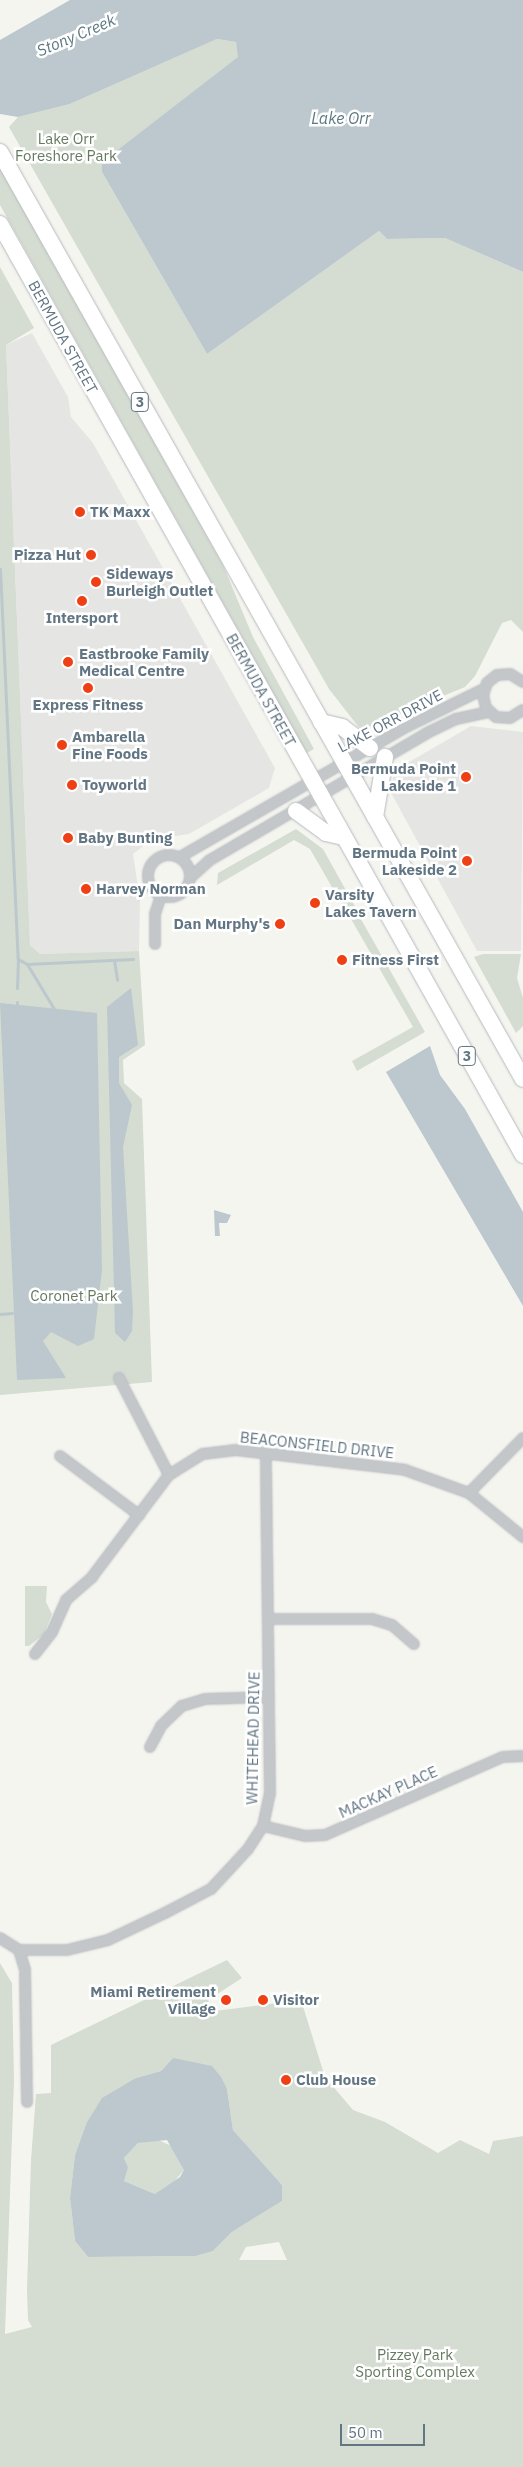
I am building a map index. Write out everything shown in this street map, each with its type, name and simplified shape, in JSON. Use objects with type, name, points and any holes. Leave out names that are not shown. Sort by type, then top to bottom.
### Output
[{"type":"main road","name":"3","points":[[0,152],[523,1079]]},
{"type":"main road","name":"BERMUDA STREET","points":[[0,224],[523,1156]]},
{"type":"main road","points":[[321,722],[342,727],[370,748]]},
{"type":"main road","points":[[375,816],[385,757]]},
{"type":"main road","points":[[296,811],[326,832],[344,837]]},
{"type":"street","name":"LAKE ORR DRIVE","points":[[191,877],[210,860],[320,796],[370,748],[484,689],[491,678],[503,674],[523,682]]},
{"type":"street","points":[[484,689],[483,702],[490,712],[502,719],[521,714]]},
{"type":"street","name":"LAKE ORR DRIVE","points":[[180,857],[312,781],[385,757],[456,718],[490,712]]},
{"type":"street","points":[[161,856],[180,857],[191,877],[182,893],[161,896],[151,888],[149,868],[161,856]]},
{"type":"street","points":[[155,944],[155,914],[161,896]]},
{"type":"street","points":[[118,1378],[170,1475]]},
{"type":"street","points":[[468,1493],[523,1438]]},
{"type":"street","name":"BEACONSFIELD DRIVE","points":[[35,1654],[52,1632],[66,1600],[92,1576],[170,1475],[203,1454],[266,1452],[405,1470],[468,1493],[523,1537]]},
{"type":"street","name":"WHITEHEAD DRIVE","points":[[19,1950],[67,1950],[108,1940],[172,1910],[223,1878],[263,1826],[270,1793],[266,1452]]},
{"type":"street","points":[[60,1456],[139,1515]]},
{"type":"street","points":[[269,1619],[372,1619],[392,1626],[414,1644]]},
{"type":"street","points":[[150,1747],[161,1726],[182,1706],[205,1699],[269,1698]]},
{"type":"street","name":"MACKAY PLACE","points":[[263,1826],[305,1836],[326,1835],[503,1757],[523,1756]]},
{"type":"street","points":[[0,1938],[19,1950],[24,1970],[27,2102]]},
{"type":"shaded area","points":[[32,333],[68,397],[71,417],[93,443],[275,768],[269,788],[189,834],[151,840],[133,854],[140,900],[139,951],[40,954],[30,945],[6,345]]},
{"type":"shaded area","points":[[471,726],[523,732],[521,951],[477,951],[390,791],[394,775],[404,765]]},
{"type":"green space","name":"Lake Orr Foreshore Park","points":[[217,39],[236,42],[239,57],[102,162],[102,172],[207,354],[379,231],[387,239],[445,238],[523,272],[523,632],[511,620],[502,623],[475,676],[465,687],[361,730],[329,689],[9,127],[18,117],[70,104]]},
{"type":"green space","points":[[0,168],[223,565],[253,637],[314,749],[307,753],[0,205]]},
{"type":"green space","name":"Coronet Park","points":[[0,267],[34,328],[6,345],[30,945],[40,954],[139,951],[145,1045],[123,1060],[124,1083],[142,1099],[152,1382],[0,1395]]},
{"type":"green space","points":[[296,829],[323,849],[357,910],[348,915],[310,849],[294,840],[217,885],[218,873]]},
{"type":"green space","points":[[358,914],[425,1032],[357,1071],[352,1061],[413,1027],[351,919]]},
{"type":"green space","points":[[483,954],[521,954],[517,978],[523,998],[523,1026],[516,1033],[474,957]]},
{"type":"green space","points":[[25,1586],[47,1586],[46,1602],[52,1614],[44,1634],[29,1646],[25,1646]]},
{"type":"green space","name":"Pizzey Park Sporting Complex","points":[[227,1960],[242,1978],[208,2000],[215,2011],[301,2000],[325,2077],[353,2110],[385,2122],[438,2153],[460,2140],[489,2154],[493,2141],[523,2136],[523,2467],[0,2467],[0,1963],[12,1983],[14,2080],[5,2334],[32,2327],[28,2320],[27,2290],[31,2160],[36,2094],[51,2093],[51,2045]],"holes":[[[173,2058],[227,2089],[233,2130],[282,2185],[282,2201],[232,2232],[213,2251],[196,2256],[88,2257],[75,2241],[70,2198],[75,2155],[86,2124],[136,2078],[161,2071]],[[279,2242],[287,2260],[239,2260],[246,2247]]]},
{"type":"green space","points":[[158,2140],[174,2147],[184,2170],[166,2191],[155,2194],[124,2181],[122,2175],[128,2167],[124,2158],[138,2143]]},
{"type":"water","name":"Lake Orr","points":[[70,0],[523,0],[523,272],[445,238],[387,239],[379,231],[207,354],[102,172],[102,162],[238,57],[236,42],[217,39],[70,104],[18,117],[0,114],[0,40]]},
{"type":"water","points":[[131,988],[138,1045],[119,1057],[119,1083],[132,1105],[123,1147],[133,1312],[132,1331],[125,1342],[115,1333],[107,1007]]},
{"type":"water","points":[[0,1003],[97,1013],[102,1270],[94,1339],[78,1346],[51,1332],[43,1341],[66,1378],[17,1380]]},
{"type":"water","points":[[430,1046],[440,1075],[465,1109],[523,1212],[523,1306],[386,1072]]},
{"type":"water","points":[[214,1210],[231,1215],[227,1223],[219,1223],[220,1236],[215,1236]]},
{"type":"water","points":[[173,2058],[212,2066],[221,2077],[227,2089],[233,2130],[282,2185],[282,2201],[232,2232],[213,2251],[196,2256],[88,2257],[75,2241],[70,2198],[75,2155],[86,2124],[102,2098],[136,2078],[161,2071]],"holes":[[[167,2140],[184,2170],[180,2177],[155,2194],[124,2181],[128,2167],[124,2158],[138,2143]]]},
{"type":"waterway","points":[[0,569],[18,959],[27,964],[133,959]]},
{"type":"waterway","points":[[17,988],[18,959]]},
{"type":"waterway","points":[[114,960],[117,980]]},
{"type":"waterway","points":[[27,964],[54,1009]]},
{"type":"waterway","points":[[0,1314],[12,1313]]},
{"type":"place","name":"TK Maxx","points":[[80,512]]},
{"type":"place","name":"Pizza Hut","points":[[91,555]]},
{"type":"place","name":"Sideways Burleigh Outlet","points":[[96,582]]},
{"type":"place","name":"Intersport","points":[[82,601]]},
{"type":"place","name":"Eastbrooke Family Medical Centre","points":[[68,662]]},
{"type":"place","name":"Express Fitness","points":[[88,688]]},
{"type":"place","name":"Ambarella Fine Foods","points":[[62,745]]},
{"type":"place","name":"Bermuda Point Lakeside 1","points":[[466,777]]},
{"type":"place","name":"Toyworld","points":[[72,785]]},
{"type":"place","name":"Baby Bunting","points":[[68,838]]},
{"type":"place","name":"Bermuda Point Lakeside 2","points":[[467,861]]},
{"type":"place","name":"Harvey Norman","points":[[86,889]]},
{"type":"place","name":"Varsity Lakes Tavern","points":[[315,903]]},
{"type":"place","name":"Dan Murphy's","points":[[280,924]]},
{"type":"place","name":"Fitness First","points":[[342,960]]},
{"type":"place","name":"Miami Retirement Village","points":[[226,2000]]},
{"type":"place","name":"Visitor","points":[[263,2000]]},
{"type":"place","name":"Club House","points":[[286,2080]]},
{"type":"water label","name":"Stony Creek","points":[[76,35]]}]
